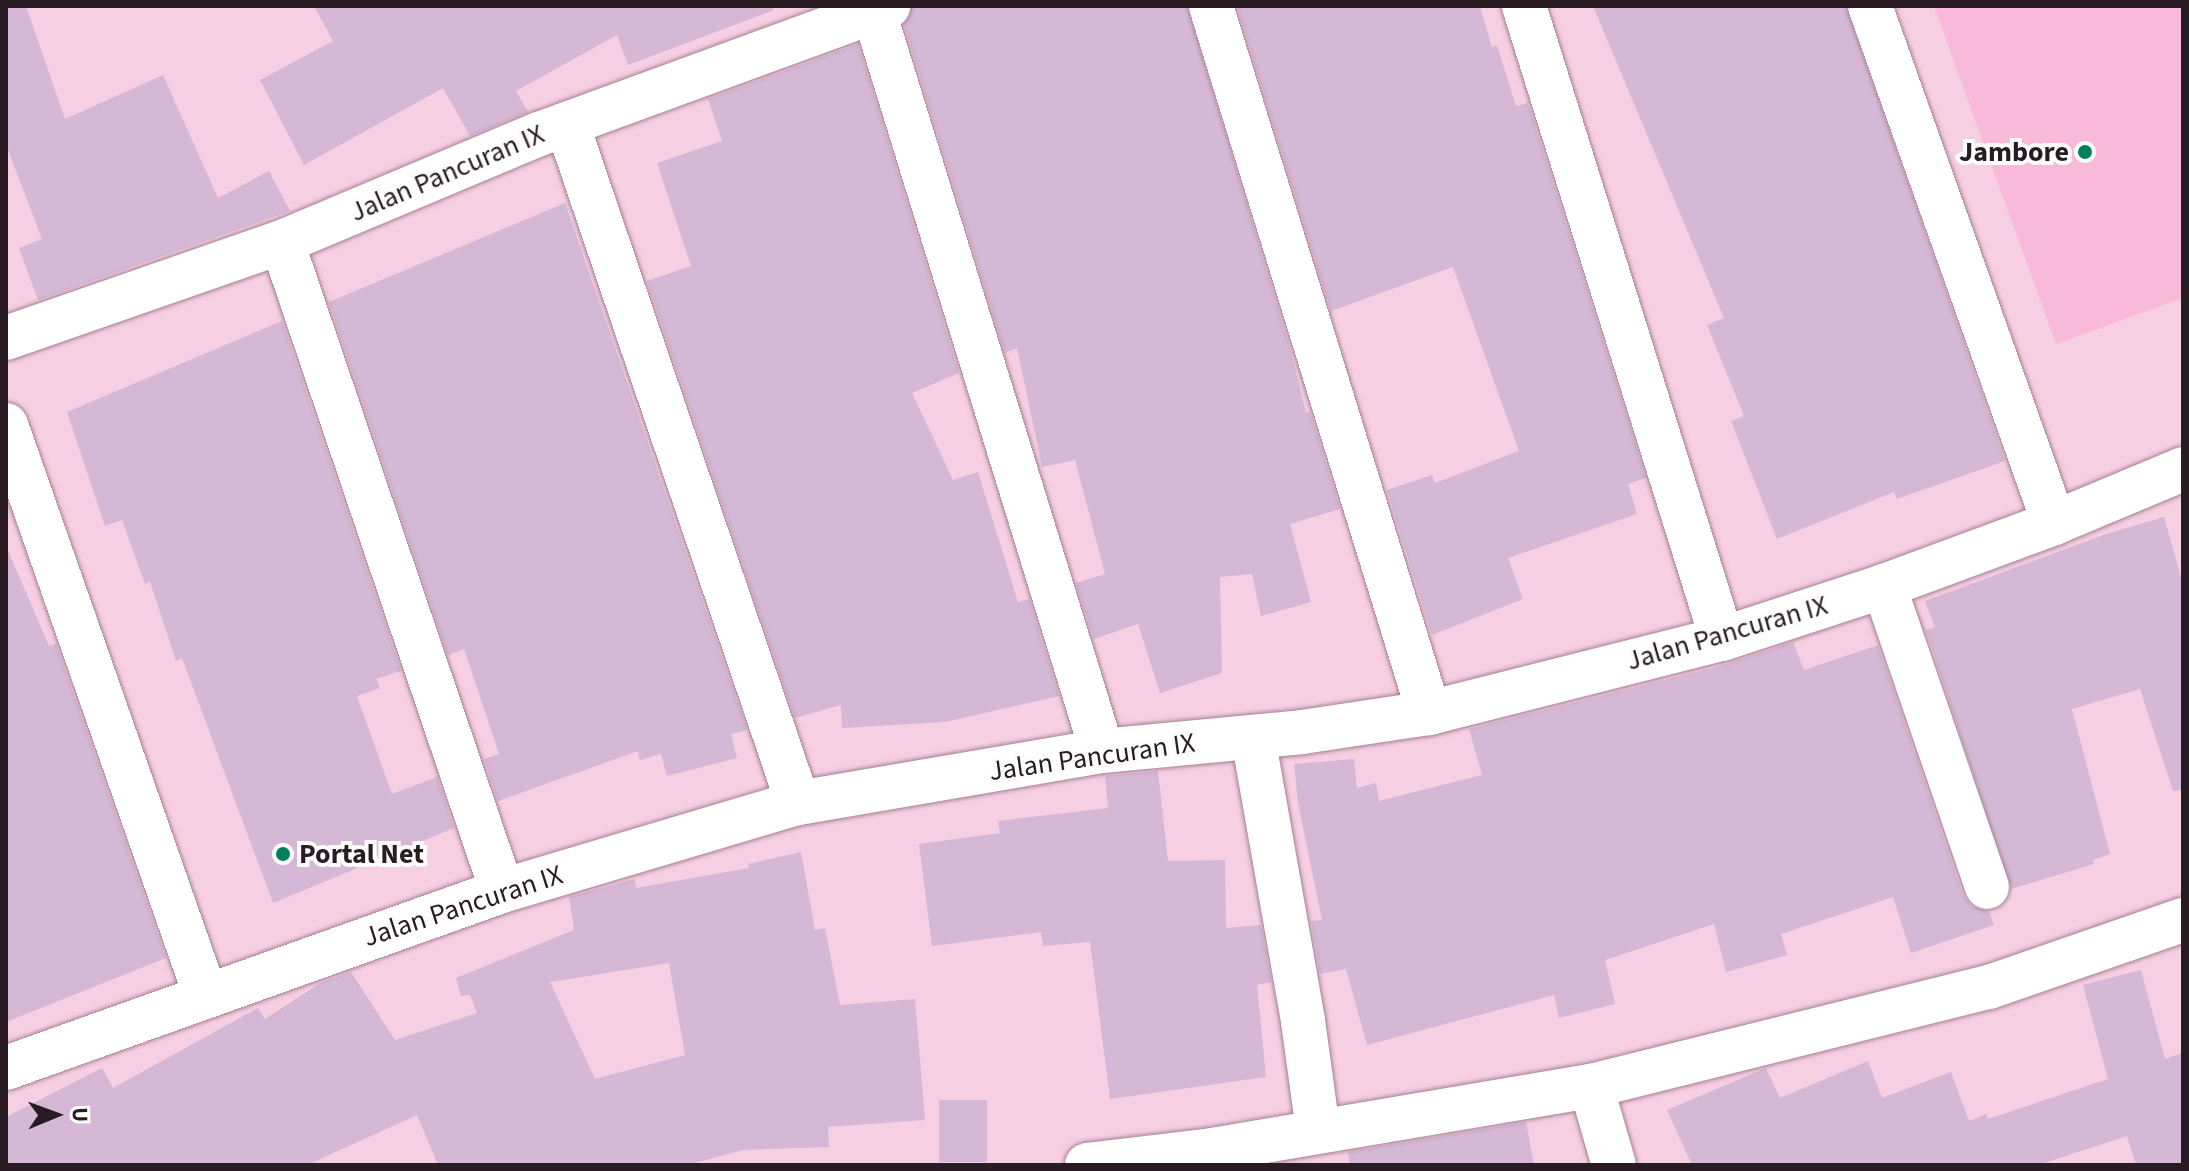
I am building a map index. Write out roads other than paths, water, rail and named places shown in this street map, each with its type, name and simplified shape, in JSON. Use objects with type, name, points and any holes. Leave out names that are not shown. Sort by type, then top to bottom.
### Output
[{"type":"street","points":[[1211,6],[1429,713]]},
{"type":"street","points":[[1524,6],[1722,639]]},
{"type":"street","points":[[1870,6],[2054,523]]},
{"type":"street","points":[[881,9],[1102,751]]},
{"type":"street","name":"Jalan Pancuran IX","points":[[6,338],[282,242],[567,124],[881,9]]},
{"type":"street","points":[[567,124],[798,803]]},
{"type":"street","points":[[282,242],[502,891]]},
{"type":"street","points":[[6,425],[205,994]]},
{"type":"street","name":"Jalan Pancuran IX","points":[[6,1068],[205,994],[502,891],[798,803],[1102,751],[1253,737],[1429,713],[1722,639],[1884,586],[2054,523],[2183,469]]},
{"type":"street","points":[[1884,586],[1987,887]]},
{"type":"street","points":[[1253,737],[1303,1021],[1318,1131]]},
{"type":"street","points":[[1087,1165],[1214,1158],[1318,1131],[1591,1086],[1989,987],[2183,920]]},
{"type":"street","points":[[1591,1086],[1614,1165]]},
{"type":"place","name":"Jambore","points":[[2085,152]]},
{"type":"place","name":"Portal Net","points":[[283,854]]}]
